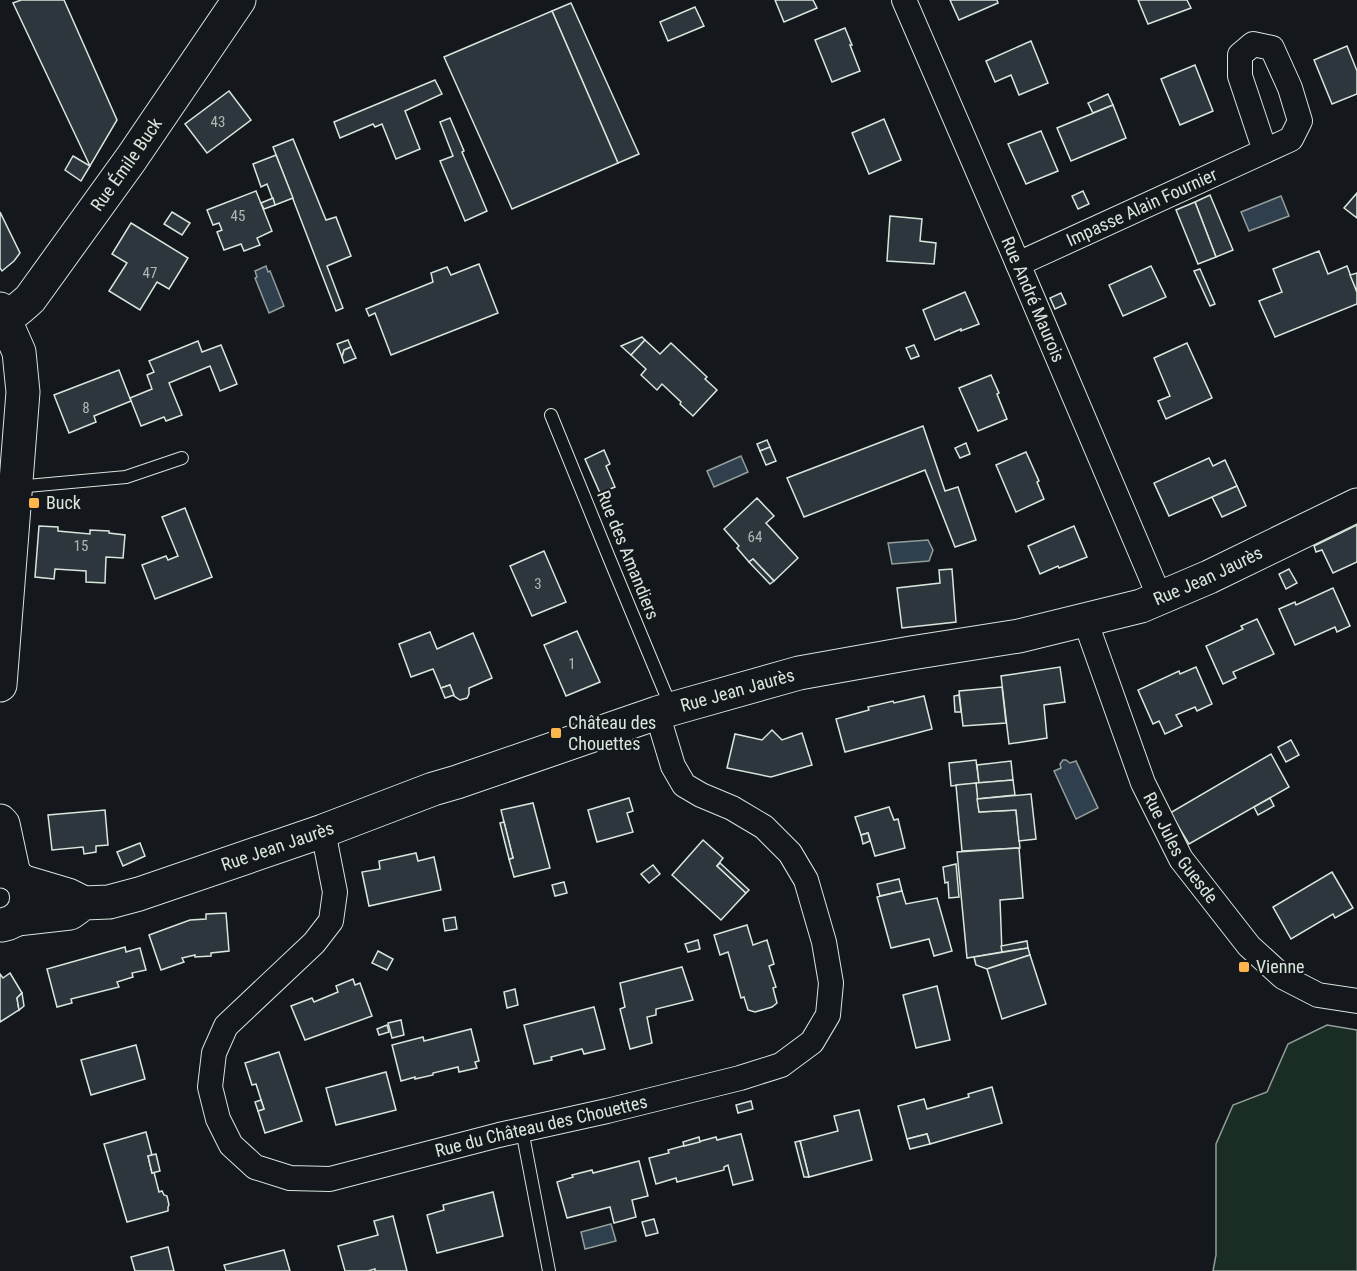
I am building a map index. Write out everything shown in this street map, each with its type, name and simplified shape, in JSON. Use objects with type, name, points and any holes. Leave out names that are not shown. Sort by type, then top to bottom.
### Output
[{"type":"street","name":"Rue Émile Buck","points":[[2,315],[20,308],[30,299],[131,159],[239,0]]},
{"type":"street","name":"Rue André Maurois","points":[[904,0],[1160,598]]},
{"type":"street","name":"Impasse Alain Fournier","points":[[1018,264],[1265,151]]},
{"type":"street","points":[[0,685],[23,392],[19,352],[2,315]]},
{"type":"street","name":"Rue Jean Jaurès","points":[[12,876],[84,903],[109,902],[139,894],[323,831],[433,789],[468,779],[664,710],[798,673],[1019,636],[1141,606],[1229,567],[1357,505]]},
{"type":"street","name":"Rue Jules Guesde","points":[[1085,620],[1143,783],[1181,859],[1249,946],[1283,976],[1318,995],[1357,1001]]},
{"type":"street","name":"Rue du Château des Chouettes","points":[[323,831],[335,892],[331,921],[314,943],[226,1026],[214,1053],[210,1087],[218,1119],[231,1146],[255,1167],[290,1178],[330,1179],[729,1081],[782,1065],[812,1042],[828,1015],[831,983],[824,942],[806,880],[790,853],[764,827],[732,808],[684,785],[673,766],[664,710]]},
{"type":"street","points":[[0,821],[3,824],[12,876],[26,890],[27,899],[24,911],[5,924]]},
{"type":"street","name":"Rue Jean Jaurès","points":[[5,924],[70,913],[84,903]]},
{"type":"lane","name":"Rue des Amandiers","points":[[551,415],[610,560],[664,710]]},
{"type":"lane","points":[[15,488],[126,477],[182,458]]},
{"type":"lane","points":[[522,1130],[549,1271]]},
{"type":"green space","points":[[1327,1025],[1357,1030],[1357,1271],[1213,1271],[1216,1255],[1216,1144],[1233,1105],[1267,1092],[1288,1044]]},
{"type":"water","points":[[1281,196],[1289,216],[1249,231],[1241,212]]},
{"type":"water","points":[[266,266],[284,306],[269,313],[255,278],[257,277],[255,271]]},
{"type":"water","points":[[741,456],[748,472],[714,487],[707,471]]},
{"type":"water","points":[[928,540],[933,550],[929,561],[892,564],[888,543]]},
{"type":"water","points":[[1063,760],[1070,763],[1076,761],[1098,808],[1076,819],[1054,771],[1061,768],[1060,764]]},
{"type":"water","points":[[611,1224],[616,1241],[585,1249],[581,1232]]},
{"type":"building","points":[[21,0],[64,0],[117,120],[90,166],[13,3]]},
{"type":"building","points":[[775,0],[813,0],[817,8],[784,22]]},
{"type":"building","points":[[950,0],[997,0],[998,3],[959,20]]},
{"type":"building","points":[[1138,0],[1187,0],[1191,8],[1148,24]]},
{"type":"building","points":[[571,3],[639,154],[618,163],[552,11]]},
{"type":"building","points":[[695,7],[704,26],[668,41],[660,22]]},
{"type":"building","points":[[552,11],[618,163],[512,209],[444,57]]},
{"type":"building","points":[[845,28],[860,71],[832,82],[815,40]]},
{"type":"building","points":[[1031,41],[1048,83],[1019,95],[1011,75],[995,82],[986,61]]},
{"type":"building","points":[[1347,46],[1357,71],[1357,94],[1332,104],[1314,60]]},
{"type":"building","points":[[1195,65],[1213,111],[1180,125],[1161,79]]},
{"type":"building","points":[[435,80],[442,94],[405,111],[420,149],[396,159],[382,124],[375,127],[373,124],[340,138],[334,122]]},
{"type":"building","points":[[229,91],[251,120],[207,153],[185,124]]},
{"type":"building","points":[[1108,94],[1113,105],[1093,113],[1088,103]]},
{"type":"building","points":[[1113,105],[1126,138],[1071,161],[1057,128]]},
{"type":"building","points":[[450,118],[487,211],[465,221],[440,161],[453,156],[440,122]]},
{"type":"building","points":[[884,119],[901,160],[869,174],[852,133]]},
{"type":"building","points":[[1041,131],[1058,171],[1026,184],[1008,144]]},
{"type":"building","points":[[293,139],[326,220],[336,217],[351,256],[327,266],[343,308],[336,311],[273,147]]},
{"type":"building","points":[[276,155],[293,198],[275,205],[267,184],[261,187],[253,164]]},
{"type":"building","points":[[73,156],[90,166],[81,181],[65,170]]},
{"type":"building","points":[[256,191],[272,231],[257,238],[260,245],[244,251],[241,244],[224,250],[217,232],[222,230],[219,223],[213,225],[207,210]]},
{"type":"building","points":[[1083,191],[1089,204],[1078,209],[1072,196]]},
{"type":"building","points":[[1357,193],[1357,218],[1344,208]]},
{"type":"building","points":[[1210,195],[1233,250],[1216,257],[1195,202]]},
{"type":"building","points":[[273,198],[275,205],[264,209],[261,203]]},
{"type":"building","points":[[1195,202],[1216,257],[1198,264],[1176,210]]},
{"type":"building","points":[[0,212],[20,253],[2,271],[0,268]]},
{"type":"building","points":[[172,212],[190,223],[182,235],[164,224]]},
{"type":"building","points":[[890,216],[922,219],[920,241],[936,243],[934,264],[887,261]]},
{"type":"building","points":[[131,223],[188,258],[169,289],[157,282],[140,310],[109,291],[127,263],[112,254]]},
{"type":"building","points":[[1319,251],[1328,274],[1347,266],[1357,292],[1357,304],[1275,337],[1259,301],[1282,292],[1273,269]]},
{"type":"building","points":[[479,264],[498,313],[391,355],[375,313],[369,316],[366,309],[433,282],[431,273],[447,267],[451,275]]},
{"type":"building","points":[[1151,266],[1166,297],[1123,316],[1109,285]]},
{"type":"building","points":[[1200,269],[1215,304],[1210,306],[1194,271]]},
{"type":"building","points":[[1357,273],[1357,292],[1350,275]]},
{"type":"building","points":[[965,292],[979,324],[935,340],[923,310]]},
{"type":"building","points":[[1061,293],[1066,304],[1055,309],[1050,298]]},
{"type":"building","points":[[642,337],[645,340],[631,355],[621,346]]},
{"type":"building","points":[[348,340],[351,347],[344,350],[342,357],[337,344]]},
{"type":"building","points":[[645,340],[660,354],[671,343],[707,377],[705,379],[717,390],[693,416],[662,384],[657,390],[641,375],[646,369],[631,355]]},
{"type":"building","points":[[198,341],[202,352],[221,345],[237,384],[220,391],[210,366],[169,383],[182,415],[166,421],[164,417],[141,426],[130,398],[152,389],[147,375],[154,372],[149,361]]},
{"type":"building","points":[[1187,343],[1212,398],[1166,419],[1158,401],[1170,396],[1154,358]]},
{"type":"building","points":[[914,345],[919,356],[911,359],[906,348]]},
{"type":"building","points":[[351,347],[356,358],[344,363],[342,357],[344,350]]},
{"type":"building","points":[[119,370],[131,401],[94,416],[96,422],[69,433],[54,395]]},
{"type":"building","points":[[991,375],[1007,419],[978,431],[959,388]]},
{"type":"building","points":[[923,426],[945,491],[958,487],[976,540],[955,547],[925,470],[804,517],[787,478]]},
{"type":"building","points":[[767,440],[770,447],[760,451],[757,444]]},
{"type":"building","points":[[966,443],[970,454],[960,458],[955,448]]},
{"type":"building","points":[[770,447],[776,461],[766,465],[760,451]]},
{"type":"building","points":[[604,450],[610,464],[606,466],[615,487],[600,493],[585,459]]},
{"type":"building","points":[[1026,452],[1044,499],[1016,512],[996,465]]},
{"type":"building","points":[[1209,458],[1213,466],[1225,460],[1237,486],[1169,516],[1154,483]]},
{"type":"building","points":[[1237,486],[1246,506],[1222,517],[1212,497]]},
{"type":"building","points":[[757,498],[774,516],[766,523],[798,558],[774,581],[753,559],[749,562],[724,529]]},
{"type":"building","points":[[185,508],[212,577],[155,599],[142,565],[166,556],[168,560],[178,556],[162,517]]},
{"type":"building","points":[[1357,525],[1357,562],[1333,573],[1322,550],[1316,552],[1314,546]]},
{"type":"building","points":[[39,526],[58,527],[58,531],[90,534],[90,530],[109,531],[109,533],[125,535],[123,558],[106,557],[105,583],[86,582],[86,571],[55,569],[54,579],[35,577]]},
{"type":"building","points":[[1074,526],[1087,557],[1040,574],[1028,546]]},
{"type":"building","points":[[544,551],[566,602],[532,616],[510,566]]},
{"type":"building","points":[[753,559],[774,581],[770,584],[749,562]]},
{"type":"building","points":[[952,569],[956,622],[902,628],[897,588],[940,583],[939,570]]},
{"type":"building","points":[[1289,569],[1297,583],[1286,589],[1279,574]]},
{"type":"building","points":[[1333,588],[1350,626],[1337,632],[1335,627],[1295,645],[1279,609],[1295,602],[1296,605]]},
{"type":"building","points":[[1257,619],[1274,654],[1233,672],[1236,678],[1223,684],[1206,646],[1243,629],[1241,626]]},
{"type":"building","points":[[577,631],[600,682],[566,696],[544,645]]},
{"type":"building","points":[[430,632],[437,649],[473,633],[492,678],[469,688],[467,698],[460,700],[454,696],[450,685],[441,688],[433,669],[411,677],[399,644]]},
{"type":"building","points":[[1060,667],[1065,702],[1044,705],[1047,738],[1009,744],[1001,676]]},
{"type":"building","points":[[1196,667],[1212,704],[1197,711],[1195,707],[1176,715],[1182,726],[1165,734],[1159,721],[1153,724],[1138,690],[1179,671],[1180,674]]},
{"type":"building","points":[[450,685],[454,695],[445,698],[441,688]]},
{"type":"building","points":[[1002,687],[1006,723],[963,726],[959,691]]},
{"type":"building","points":[[959,695],[961,712],[955,712],[954,696]]},
{"type":"building","points":[[924,696],[932,729],[845,752],[836,719],[869,710],[868,707]]},
{"type":"building","points":[[772,730],[782,740],[802,733],[812,765],[771,777],[727,768],[735,734],[762,740]]},
{"type":"building","points":[[1291,740],[1299,755],[1286,762],[1278,747]]},
{"type":"building","points":[[1271,754],[1289,787],[1189,844],[1170,813]]},
{"type":"building","points":[[976,760],[979,783],[951,786],[949,763]]},
{"type":"building","points":[[1011,761],[1013,780],[979,783],[977,765]]},
{"type":"building","points":[[1013,780],[1015,795],[977,799],[976,783]]},
{"type":"building","points":[[976,783],[979,812],[1016,810],[1020,848],[962,851],[956,785]]},
{"type":"building","points":[[1031,794],[1036,839],[1019,841],[1016,810],[979,812],[977,799]]},
{"type":"building","points":[[629,798],[633,811],[627,813],[633,832],[597,842],[588,810]]},
{"type":"building","points":[[1270,798],[1274,806],[1258,815],[1254,807]]},
{"type":"building","points":[[533,803],[550,868],[514,877],[509,859],[513,858],[501,810]]},
{"type":"building","points":[[889,807],[894,820],[898,819],[905,848],[875,856],[868,833],[861,835],[855,817]]},
{"type":"building","points":[[105,810],[108,845],[96,846],[96,852],[84,854],[83,847],[52,850],[48,815]]},
{"type":"building","points":[[504,822],[513,858],[509,859],[500,823]]},
{"type":"building","points":[[868,833],[870,841],[863,844],[861,835]]},
{"type":"building","points":[[703,840],[723,858],[717,866],[746,893],[721,920],[672,875]]},
{"type":"building","points":[[140,843],[145,856],[123,866],[117,852]]},
{"type":"building","points":[[1019,848],[1023,898],[1000,900],[1002,952],[967,958],[957,852]]},
{"type":"building","points":[[416,853],[418,861],[434,857],[441,890],[369,906],[362,872],[380,869],[379,861]]},
{"type":"building","points":[[720,863],[749,890],[746,893],[717,866]]},
{"type":"building","points":[[956,864],[959,897],[949,898],[948,882],[945,883],[943,867]]},
{"type":"building","points":[[653,865],[660,874],[649,883],[641,874]]},
{"type":"building","points":[[1332,872],[1353,908],[1335,918],[1333,914],[1291,939],[1273,907]]},
{"type":"building","points":[[899,879],[902,891],[880,896],[877,884]]},
{"type":"building","points":[[564,882],[567,893],[555,896],[552,885]]},
{"type":"building","points":[[902,891],[906,904],[937,898],[952,951],[934,956],[929,939],[891,948],[877,897]]},
{"type":"building","points":[[226,913],[229,951],[211,953],[211,956],[195,957],[195,955],[182,958],[184,962],[161,970],[149,935],[190,920],[206,919],[206,914]]},
{"type":"building","points":[[455,917],[457,929],[445,931],[443,919]]},
{"type":"building","points":[[747,925],[753,945],[767,940],[774,964],[769,966],[776,987],[773,988],[777,1003],[772,1007],[755,1012],[748,1010],[744,997],[741,998],[728,952],[720,955],[714,935]]},
{"type":"building","points":[[698,940],[700,949],[688,952],[685,944]]},
{"type":"building","points":[[1027,941],[1028,948],[1002,952],[1001,946]]},
{"type":"building","points":[[125,947],[126,952],[140,948],[146,970],[132,973],[133,977],[117,982],[119,987],[71,999],[72,1003],[57,1007],[47,969]]},
{"type":"building","points":[[1028,948],[1030,955],[987,969],[976,965],[974,957]]},
{"type":"building","points":[[378,951],[393,959],[387,970],[372,963]]},
{"type":"building","points":[[1030,955],[1046,1004],[1002,1019],[987,969]]},
{"type":"building","points":[[682,967],[693,1000],[656,1009],[656,1015],[647,1017],[652,1043],[630,1049],[620,1009],[625,1007],[620,983]]},
{"type":"building","points":[[10,973],[22,993],[17,998],[19,1010],[0,1022],[0,974],[3,978]]},
{"type":"building","points":[[353,979],[355,985],[360,983],[372,1016],[305,1040],[291,1006],[312,998],[314,1002],[338,992],[336,986]]},
{"type":"building","points":[[937,986],[950,1040],[916,1048],[903,995]]},
{"type":"building","points":[[515,989],[518,1005],[507,1008],[504,992]]},
{"type":"building","points":[[22,993],[24,1006],[19,1010],[17,998]]},
{"type":"building","points":[[594,1007],[605,1049],[584,1054],[582,1049],[534,1064],[524,1025]]},
{"type":"building","points":[[401,1020],[404,1035],[392,1038],[388,1023]]},
{"type":"building","points":[[387,1025],[389,1032],[379,1035],[377,1029]]},
{"type":"building","points":[[471,1029],[479,1061],[475,1062],[477,1068],[459,1072],[458,1067],[433,1073],[433,1075],[401,1081],[392,1045],[423,1037],[424,1041]]},
{"type":"building","points":[[136,1045],[145,1079],[91,1095],[81,1060]]},
{"type":"building","points":[[279,1052],[302,1121],[265,1133],[258,1111],[264,1109],[256,1084],[252,1085],[245,1063]]},
{"type":"building","points":[[386,1072],[396,1110],[336,1125],[326,1088]]},
{"type":"building","points":[[992,1087],[1002,1123],[930,1144],[927,1134],[907,1139],[898,1106],[924,1099],[927,1109],[969,1097],[968,1094]]},
{"type":"building","points":[[261,1100],[264,1109],[258,1111],[255,1102]]},
{"type":"building","points":[[751,1101],[753,1109],[738,1113],[736,1105]]},
{"type":"building","points":[[859,1110],[872,1160],[809,1177],[800,1141],[838,1131],[834,1116]]},
{"type":"building","points":[[146,1132],[152,1155],[148,1156],[152,1173],[154,1172],[159,1192],[162,1191],[167,1196],[168,1211],[127,1222],[104,1144]]},
{"type":"building","points":[[741,1134],[753,1180],[733,1185],[728,1165],[724,1167],[724,1170],[677,1182],[676,1178],[656,1184],[649,1158],[669,1153],[668,1150],[716,1137],[717,1140]]},
{"type":"building","points":[[927,1134],[930,1144],[910,1149],[907,1139]]},
{"type":"building","points":[[699,1137],[700,1142],[684,1146],[683,1142]]},
{"type":"building","points":[[800,1141],[809,1177],[804,1177],[795,1142]]},
{"type":"building","points":[[156,1154],[160,1171],[152,1173],[148,1156]]},
{"type":"building","points":[[639,1161],[648,1196],[632,1200],[636,1217],[614,1223],[610,1207],[567,1218],[557,1182],[573,1177],[572,1175],[592,1170],[593,1173]]},
{"type":"building","points":[[493,1192],[503,1236],[437,1253],[427,1215],[444,1210],[443,1205]]},
{"type":"building","points":[[393,1216],[407,1271],[375,1271],[375,1269],[345,1271],[338,1246],[378,1235],[374,1221]]},
{"type":"building","points":[[654,1219],[658,1233],[646,1236],[642,1222]]},
{"type":"building","points":[[168,1247],[174,1271],[135,1271],[131,1257]]},
{"type":"building","points":[[284,1250],[290,1271],[226,1271],[224,1265]]},
{"type":"place","name":"Buck","points":[[34,503]]},
{"type":"place","name":"Château des Chouettes","points":[[556,733]]},
{"type":"place","name":"Vienne","points":[[1244,967]]}]
